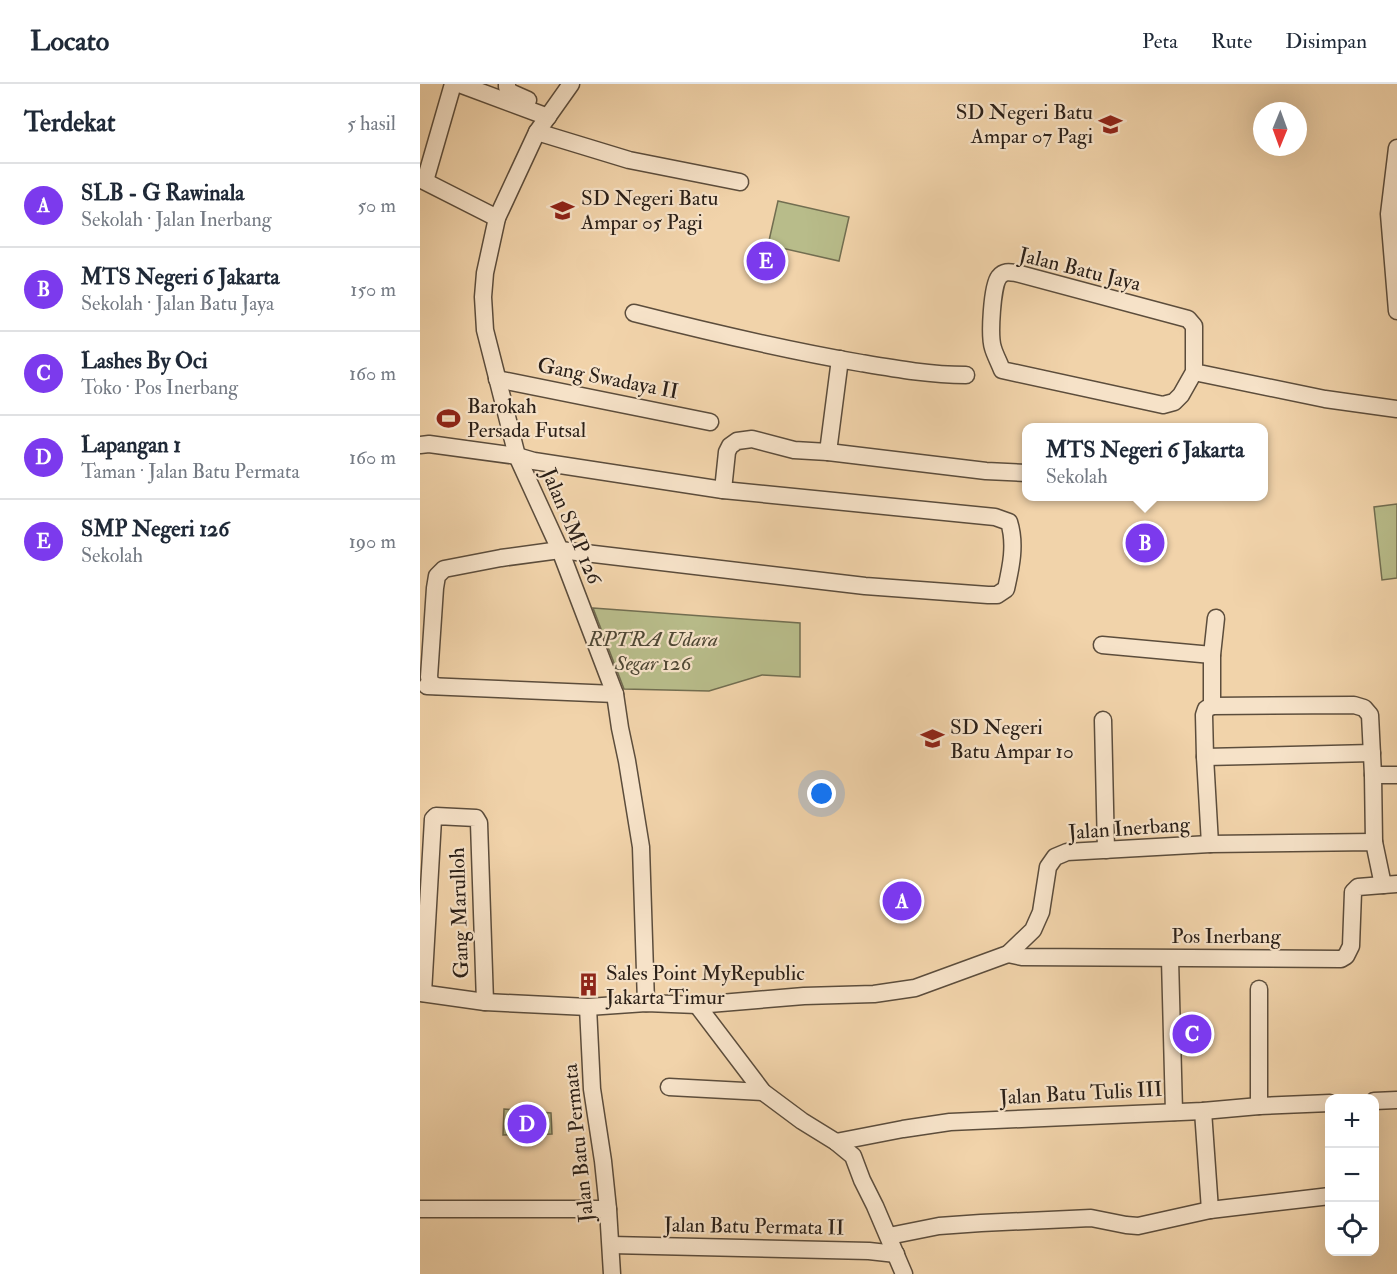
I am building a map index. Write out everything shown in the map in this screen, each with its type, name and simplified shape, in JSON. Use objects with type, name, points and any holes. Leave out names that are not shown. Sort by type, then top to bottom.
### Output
[{"type":"street","points":[[497,218],[423,180],[458,84],[550,113]]},
{"type":"street","points":[[507,84],[510,92],[550,113]]},
{"type":"street","name":"Jalan SMP 126","points":[[571,84],[537,132],[497,218],[485,273],[483,297],[485,330],[517,456],[560,550],[615,694],[641,847],[646,1003]]},
{"type":"street","points":[[537,132],[628,160],[740,182]]},
{"type":"street","points":[[1397,151],[1389,214],[1397,311]]},
{"type":"street","name":"Jalan Batu Jaya","points":[[1006,272],[1016,273],[1188,319],[1194,326],[1194,372],[1181,395],[1174,402],[1163,405],[1002,370],[992,346],[992,307],[995,285],[1006,272]]},
{"type":"street","points":[[634,313],[716,334],[840,359],[930,374],[966,375]]},
{"type":"street","points":[[828,452],[840,359]]},
{"type":"street","points":[[1194,372],[1325,399],[1397,409]]},
{"type":"street","name":"Gang Swadaya II","points":[[497,379],[710,422]]},
{"type":"street","points":[[723,490],[727,452],[730,446],[736,441],[752,439],[794,450],[1022,473]]},
{"type":"street","points":[[420,445],[429,444],[517,456],[723,490],[995,517],[1009,522],[1013,534],[1012,560],[1006,589],[997,595],[865,586],[560,550],[444,569],[437,576],[435,588],[429,666],[432,684],[428,686]]},
{"type":"street","points":[[1212,706],[1212,655],[1216,618]]},
{"type":"street","points":[[1102,645],[1212,655]]},
{"type":"street","points":[[428,686],[615,694]]},
{"type":"street","points":[[1210,844],[1204,757],[1206,710],[1212,706],[1354,705],[1364,708],[1370,715],[1374,842],[1390,885]]},
{"type":"street","points":[[1103,720],[1106,850]]},
{"type":"street","points":[[1204,757],[1372,753]]},
{"type":"street","points":[[1373,776],[1397,775]]},
{"type":"street","name":"Gang Marulloh","points":[[422,993],[433,819],[436,816],[476,818],[479,823],[485,1002]]},
{"type":"street","name":"Jalan Inerbang","points":[[422,993],[485,1002],[588,1007],[646,1003],[697,1005],[804,996],[874,994],[915,988],[1008,954],[1033,930],[1041,912],[1048,867],[1055,857],[1067,852],[1210,844],[1374,842]]},
{"type":"street","name":"Pos Inerbang","points":[[1008,954],[1022,957],[1341,959],[1346,956],[1351,946],[1353,892],[1358,887],[1390,885]]},
{"type":"street","points":[[1170,959],[1174,1112]]},
{"type":"street","points":[[1259,989],[1259,1106]]},
{"type":"street","points":[[697,1005],[763,1092],[853,1156],[904,1274]]},
{"type":"street","name":"Jalan Batu Permata","points":[[588,1007],[592,1089],[603,1161],[612,1274]]},
{"type":"street","points":[[669,1087],[763,1092]]},
{"type":"street","points":[[1379,1101],[1397,1100]]},
{"type":"street","name":"Jalan Batu Tulis III","points":[[836,1142],[950,1122],[1325,1103]]},
{"type":"street","points":[[1203,1111],[1210,1210]]},
{"type":"street","points":[[889,1236],[939,1226],[1091,1218],[1138,1226],[1210,1210],[1325,1196]]},
{"type":"street","points":[[420,1209],[608,1209]]},
{"type":"street","name":"Jalan Batu Permata II","points":[[611,1245],[868,1251],[896,1254]]},
{"type":"green space","points":[[778,201],[849,217],[839,261],[768,245]]},
{"type":"green space","points":[[1397,504],[1397,578],[1382,580],[1374,507]]},
{"type":"green space","name":"RPTRA Udara Segar 126","points":[[593,608],[800,623],[800,677],[762,675],[709,691],[624,689]]},
{"type":"green space","points":[[504,1109],[551,1113],[552,1134],[503,1135]]},
{"type":"place","name":"SD Negeri Batu Ampar 07 Pagi","points":[[1111,124]]},
{"type":"place","name":"SD Negeri Batu Ampar 05 Pagi","points":[[563,210]]},
{"type":"place","name":"SMP Negeri 126","points":[[766,261]]},
{"type":"place","name":"Barokah Persada Futsal","points":[[449,418]]},
{"type":"place","name":"MTS Negeri 6 Jakarta","points":[[1145,543]]},
{"type":"place","name":"SD Negeri Batu Ampar 10","points":[[932,739]]},
{"type":"place","name":"SLB - G Rawinala","points":[[902,901]]},
{"type":"place","name":"Sales Point MyRepublic Jakarta Timur","points":[[588,985]]},
{"type":"place","name":"Lashes By Oci","points":[[1192,1034]]},
{"type":"place","name":"Lapangan 1","points":[[527,1124]]}]
